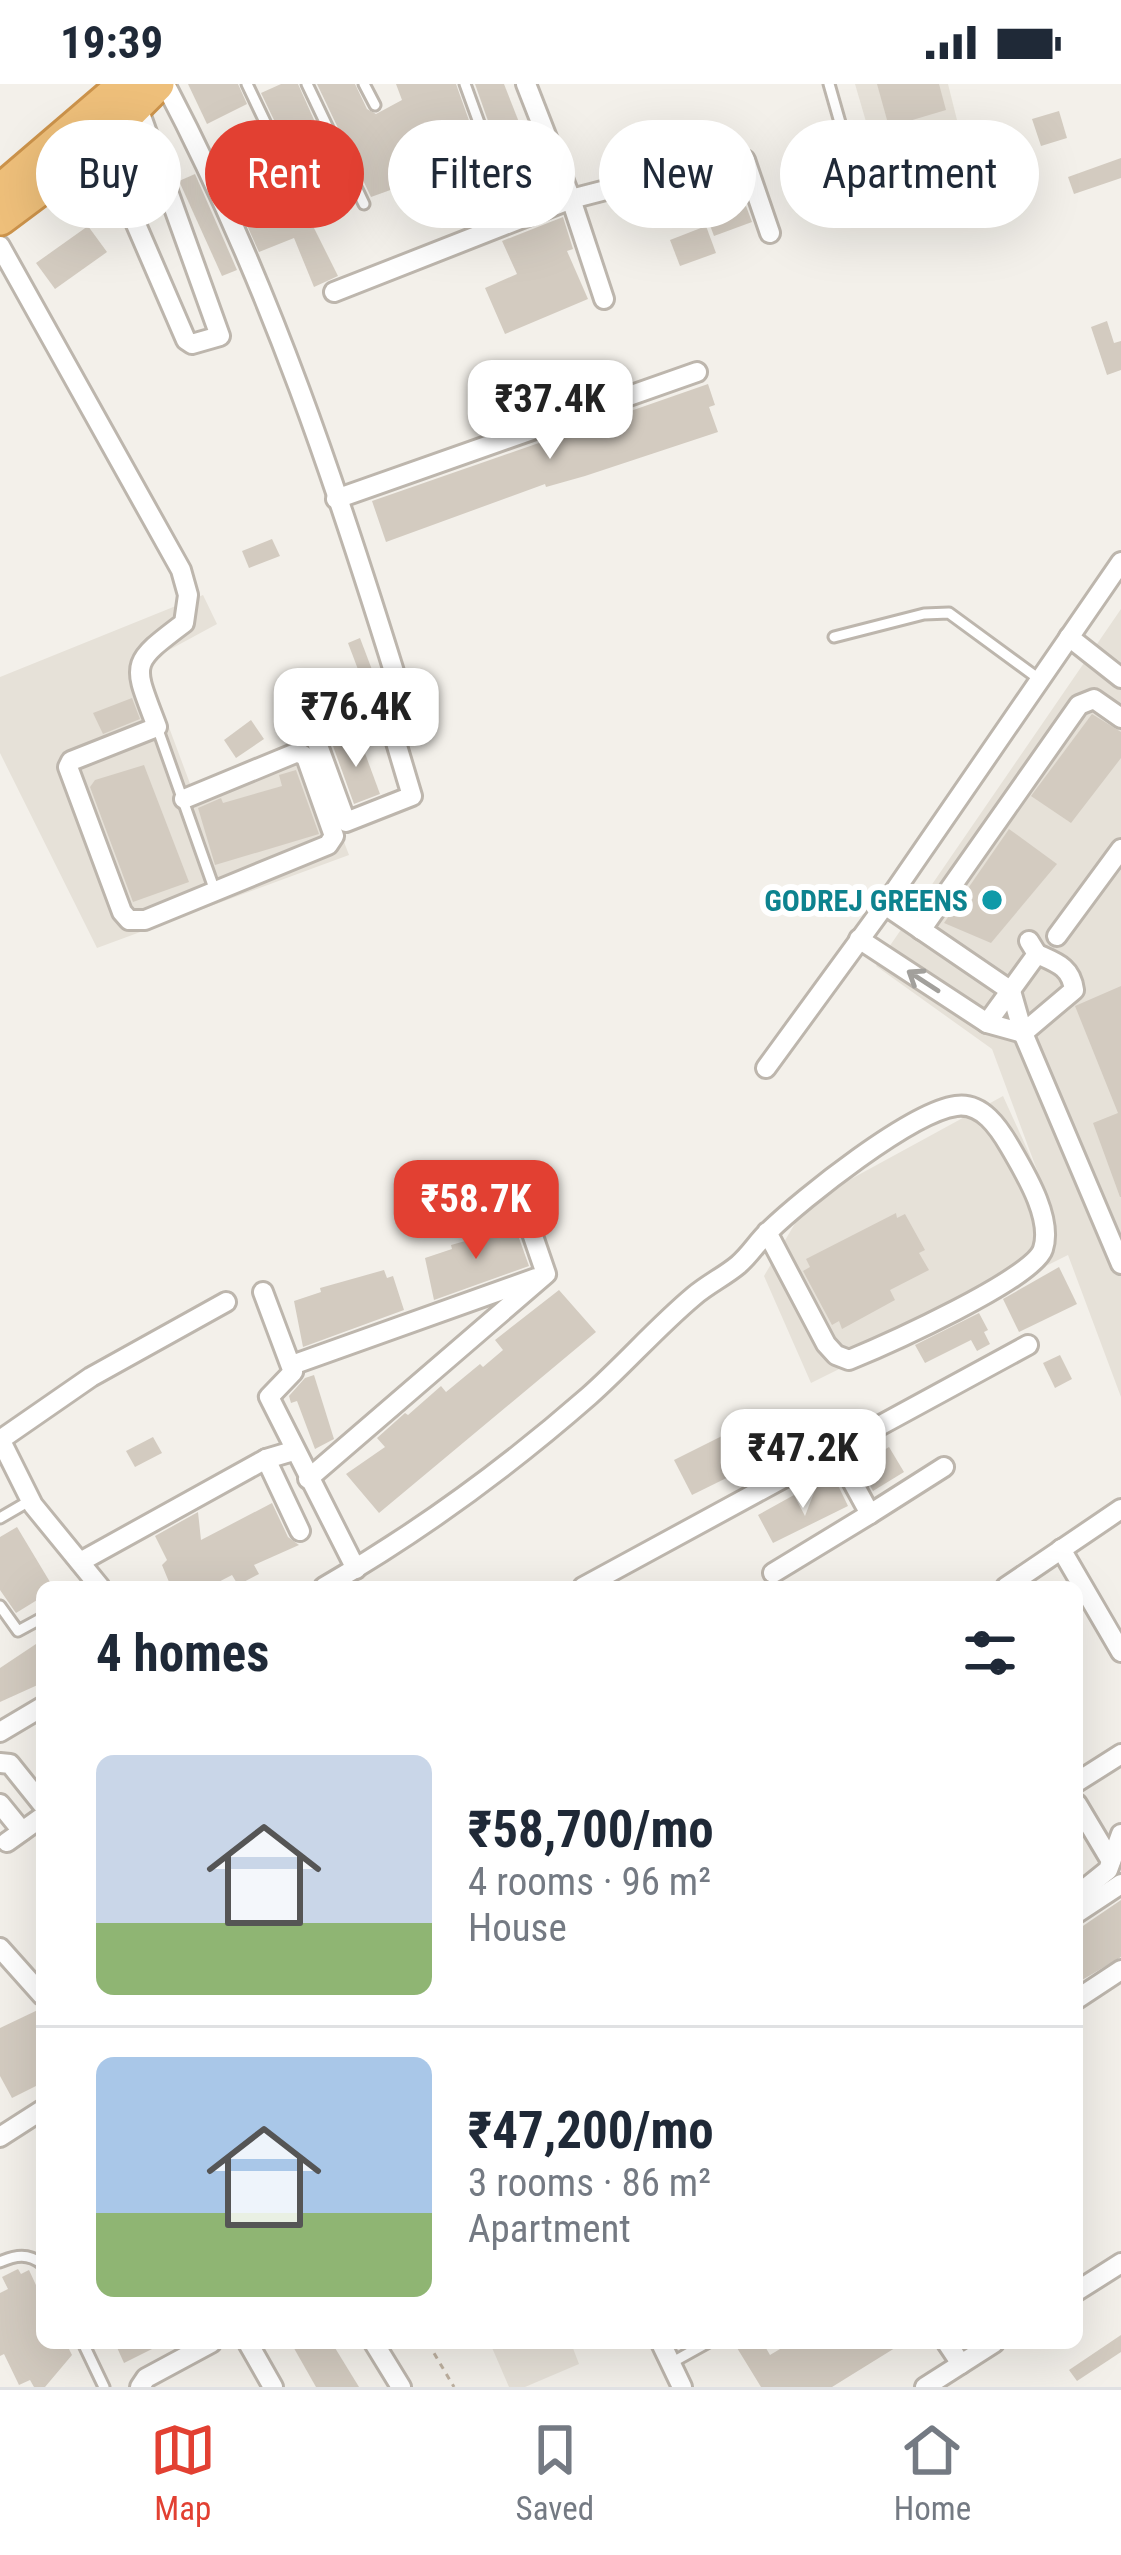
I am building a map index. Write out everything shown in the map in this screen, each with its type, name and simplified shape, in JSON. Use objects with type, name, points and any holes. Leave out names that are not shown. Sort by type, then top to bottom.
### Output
[{"type":"highway","points":[[119,120],[146,89]]},
{"type":"highway","points":[[0,192],[146,89]]},
{"type":"highway","points":[[0,218],[36,193]]},
{"type":"street","points":[[526,84],[540,120]]},
{"type":"street","points":[[146,89],[155,120]]},
{"type":"street","points":[[146,89],[239,233],[279,331],[404,704],[392,716],[389,719],[412,796],[346,822],[316,737],[385,708],[392,716]]},
{"type":"street","points":[[575,198],[734,157],[745,160],[751,171],[770,233]]},
{"type":"street","points":[[138,228],[186,340],[192,344],[220,336],[181,206]]},
{"type":"street","points":[[575,211],[604,298]]},
{"type":"street","points":[[334,292],[497,228]]},
{"type":"street","points":[[0,246],[181,570],[188,596],[184,623],[142,656],[138,668],[157,727],[71,761],[69,773],[116,900],[129,920],[146,920],[328,845],[334,836],[306,758],[298,752],[184,799]]},
{"type":"street","points":[[336,499],[697,372]]},
{"type":"street","points":[[766,1068],[885,905],[1121,562]]},
{"type":"street","points":[[1069,638],[1121,679]]},
{"type":"street","points":[[920,930],[1079,705],[1094,699],[1121,718]]},
{"type":"street","points":[[1057,936],[1121,849]]},
{"type":"street","points":[[885,905],[1011,991],[1023,1033],[1121,1264]]},
{"type":"street","points":[[860,939],[987,1023],[1023,1033]]},
{"type":"street","points":[[987,1023],[1011,991],[1033,948],[1062,964],[1072,975],[1074,990],[1023,1033]]},
{"type":"street","points":[[335,1581],[397,1545],[587,1397],[692,1297],[737,1265],[767,1232],[849,1165],[934,1114],[957,1106],[987,1115],[1039,1206],[1046,1235],[1038,1259],[996,1289],[849,1360],[826,1344],[767,1232]]},
{"type":"street","points":[[522,1204],[547,1274]]},
{"type":"street","points":[[292,1365],[547,1274]]},
{"type":"street","points":[[308,1479],[547,1274]]},
{"type":"street","points":[[262,1292],[293,1372],[269,1397],[356,1569]]},
{"type":"street","points":[[93,1581],[31,1500],[0,1440],[91,1377],[226,1302]]},
{"type":"street","points":[[594,1581],[1028,1345]]},
{"type":"street","points":[[835,1450],[870,1514]]},
{"type":"street","points":[[80,1562],[266,1459],[293,1451]]},
{"type":"street","points":[[266,1459],[300,1532]]},
{"type":"street","points":[[0,1493],[10,1467]]},
{"type":"street","points":[[773,1574],[944,1467]]},
{"type":"street","points":[[1015,1581],[1121,1509]]},
{"type":"street","points":[[1061,1549],[1080,1581]]},
{"type":"street","points":[[1083,1587],[1121,1652]]},
{"type":"street","points":[[0,1732],[36,1711]]},
{"type":"street","points":[[1083,1778],[1121,1754]]},
{"type":"street","points":[[0,1763],[10,1764],[36,1796]]},
{"type":"street","points":[[0,1804],[14,1836]]},
{"type":"street","points":[[1083,1814],[1112,1861]]},
{"type":"street","points":[[0,1818],[14,1836]]},
{"type":"street","points":[[14,1836],[36,1821]]},
{"type":"street","points":[[1083,1891],[1101,1880],[1121,1834]]},
{"type":"street","points":[[1083,1909],[1121,1884]]},
{"type":"street","points":[[0,1948],[36,1988]]},
{"type":"street","points":[[1083,1995],[1121,1970]]},
{"type":"street","points":[[0,2137],[36,2114]]},
{"type":"street","points":[[1083,2287],[1121,2263]]},
{"type":"street","points":[[140,2387],[146,2378],[200,2349]]},
{"type":"street","points":[[251,2349],[273,2387]]},
{"type":"street","points":[[378,2349],[401,2387]]},
{"type":"street","points":[[664,2349],[682,2387]]},
{"type":"street","points":[[951,2349],[961,2364]]},
{"type":"street","points":[[925,2387],[985,2349]]},
{"type":"lane","points":[[248,84],[265,120]]},
{"type":"lane","points":[[307,84],[324,120]]},
{"type":"lane","points":[[364,84],[375,105]]},
{"type":"lane","points":[[465,84],[478,120]]},
{"type":"lane","points":[[829,84],[839,120]]},
{"type":"lane","points":[[834,637],[924,614],[950,613],[1039,679]]},
{"type":"lane","points":[[157,727],[215,891]]},
{"type":"lane","points":[[0,1518],[31,1500]]},
{"type":"lane","points":[[0,1606],[18,1631],[36,1621]]},
{"type":"lane","points":[[0,2262],[22,2255],[36,2259]]},
{"type":"lane","points":[[86,2349],[104,2387]]},
{"type":"lane","points":[[671,2363],[696,2349]]},
{"type":"path","points":[[432,2349],[454,2387]]},
{"type":"shaded area","points":[[855,84],[948,84],[957,120],[866,120]]},
{"type":"shaded area","points":[[203,595],[217,624],[145,663],[192,789],[304,737],[349,855],[97,948],[0,753],[0,677]]},
{"type":"shaded area","name":"GODREJ GREENS","points":[[1121,609],[1121,1397],[1068,1255],[811,1383],[764,1276],[807,1203],[1003,1096],[1038,1173],[992,1049],[876,966]]},
{"type":"shaded area","points":[[493,2349],[573,2349],[579,2364],[525,2387],[509,2387]]},
{"type":"building","points":[[188,84],[238,84],[247,104],[205,120]]},
{"type":"building","points":[[281,84],[298,84],[314,120],[274,120],[261,93]]},
{"type":"building","points":[[317,84],[355,84],[367,109],[376,114],[402,100],[396,84],[456,84],[469,120],[388,120],[388,191],[371,197],[364,182],[364,120],[334,120]]},
{"type":"building","points":[[475,84],[504,84],[518,120],[488,120]]},
{"type":"building","points":[[877,84],[939,84],[946,110],[912,120],[887,120]]},
{"type":"building","points":[[1059,111],[1067,138],[1041,146],[1039,120],[1032,119]]},
{"type":"building","points":[[1121,158],[1121,178],[1074,194],[1068,177]]},
{"type":"building","points":[[195,174],[205,197],[205,228],[219,228],[237,270],[222,276],[181,180]]},
{"type":"building","points":[[85,228],[107,252],[55,289],[36,263]]},
{"type":"building","points":[[248,228],[314,228],[338,276],[314,287],[294,238],[259,252]]},
{"type":"building","points":[[535,228],[566,228],[573,249],[567,251],[588,299],[505,334],[485,288],[517,274],[502,241]]},
{"type":"building","points":[[707,228],[716,253],[680,266],[670,240]]},
{"type":"building","points":[[711,228],[736,228],[714,236]]},
{"type":"building","points":[[1107,321],[1114,343],[1121,341],[1121,370],[1107,375],[1091,327]]},
{"type":"building","points":[[708,384],[715,405],[709,407],[718,432],[585,476],[545,484],[386,542],[372,501]]},
{"type":"building","points":[[272,539],[280,556],[249,568],[242,551]]},
{"type":"building","points":[[360,638],[374,675],[362,680],[348,643]]},
{"type":"building","points":[[132,698],[140,719],[103,734],[93,713]]},
{"type":"building","points":[[1092,714],[1121,732],[1121,758],[1071,823],[1031,796]]},
{"type":"building","points":[[251,720],[264,739],[236,758],[224,740]]},
{"type":"building","points":[[359,737],[380,794],[354,804],[333,746]]},
{"type":"building","points":[[144,765],[189,882],[133,902],[90,787],[95,780]]},
{"type":"building","points":[[296,770],[319,834],[215,865],[198,808],[221,798],[223,803],[282,786],[279,775]]},
{"type":"building","name":"GODREJ GREENS","points":[[1009,829],[1057,864],[991,943],[944,923]]},
{"type":"building","points":[[1121,986],[1120,1197],[1093,1123],[1118,1113],[1075,1006]]},
{"type":"building","points":[[896,1213],[897,1218],[905,1214],[925,1250],[919,1253],[929,1270],[890,1290],[895,1300],[842,1329],[839,1321],[832,1325],[803,1271],[810,1267],[806,1259]]},
{"type":"building","points":[[515,1227],[529,1266],[434,1300],[425,1258],[452,1249],[451,1245]]},
{"type":"building","points":[[1059,1267],[1077,1304],[1019,1332],[1003,1299]]},
{"type":"building","points":[[384,1270],[387,1278],[393,1276],[404,1310],[303,1347],[294,1301],[321,1292],[320,1288]]},
{"type":"building","points":[[559,1290],[596,1332],[379,1513],[346,1474],[385,1447],[377,1438],[405,1413],[441,1386],[446,1392],[503,1350],[495,1340]]},
{"type":"building","points":[[979,1313],[990,1344],[977,1351],[971,1340],[925,1363],[915,1345]]},
{"type":"building","points":[[1060,1355],[1072,1379],[1055,1388],[1043,1363]]},
{"type":"building","points":[[314,1375],[334,1439],[315,1449],[297,1401],[291,1403],[289,1396]]},
{"type":"building","points":[[748,1423],[765,1459],[692,1495],[674,1460]]},
{"type":"building","points":[[153,1437],[162,1453],[135,1467],[126,1451]]},
{"type":"building","points":[[881,1446],[889,1447],[904,1472],[873,1491],[859,1466]]},
{"type":"building","points":[[833,1475],[848,1506],[773,1543],[758,1515],[794,1495],[805,1516],[818,1482]]},
{"type":"building","points":[[272,1503],[288,1537],[299,1545],[254,1565],[259,1574],[246,1581],[236,1581],[232,1575],[220,1581],[169,1581],[162,1565],[167,1560],[155,1536],[198,1512],[201,1540]]},
{"type":"building","points":[[17,1527],[49,1581],[36,1581],[36,1601],[16,1613],[0,1590],[0,1537]]},
{"type":"building","points":[[36,1644],[36,1686],[0,1702],[0,1668]]},
{"type":"building","points":[[1121,1900],[1121,1957],[1083,1979],[1083,1926]]},
{"type":"building","points":[[36,2011],[36,2086],[12,2098],[0,2076],[0,2028]]},
{"type":"building","points":[[18,2269],[21,2274],[29,2270],[36,2285],[36,2349],[69,2349],[72,2355],[45,2387],[34,2387],[30,2380],[19,2385],[4,2354],[0,2356],[0,2293],[8,2289],[2,2277]]},
{"type":"building","points":[[1121,2335],[1121,2352],[1077,2381],[1069,2370]]},
{"type":"building","points":[[118,2349],[152,2349],[124,2363]]},
{"type":"building","points":[[294,2349],[336,2349],[359,2387],[316,2387]]},
{"type":"building","points":[[738,2349],[766,2349],[770,2355],[780,2349],[893,2349],[832,2387],[761,2387]]},
{"type":"place","name":"GODREJ GREENS","points":[[992,900]]}]
